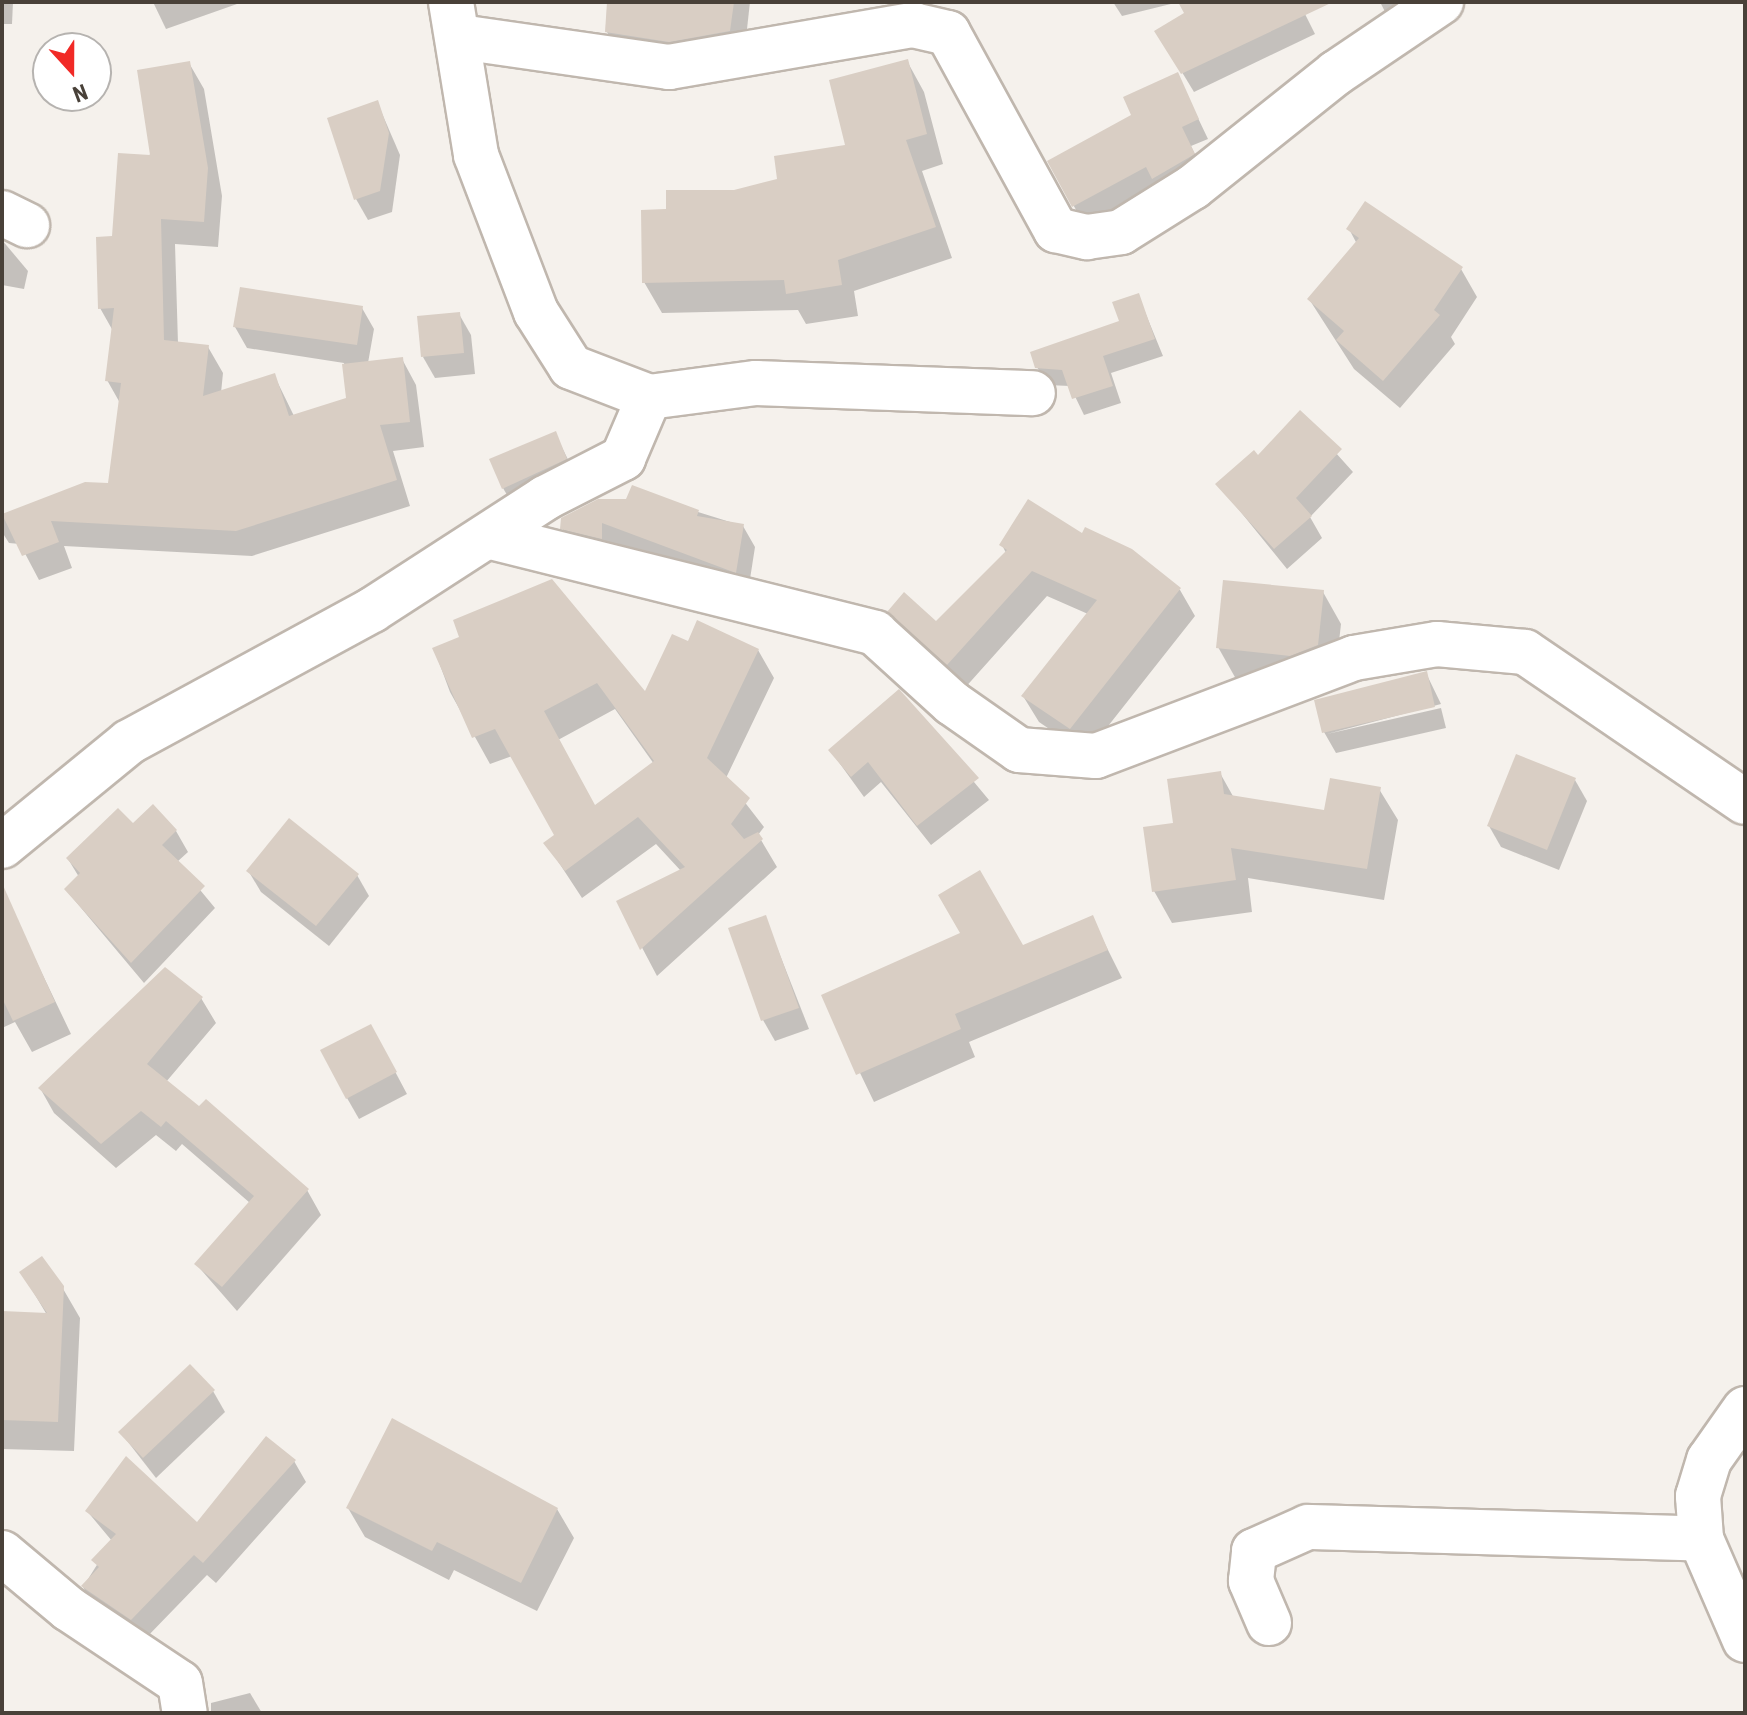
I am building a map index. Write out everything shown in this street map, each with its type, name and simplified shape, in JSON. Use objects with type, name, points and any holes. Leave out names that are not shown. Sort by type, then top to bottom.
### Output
[{"type":"street","points":[[950,2],[913,25],[669,67],[456,20],[476,155],[536,312],[571,367],[649,397],[756,383],[1033,393]]},
{"type":"street","points":[[913,25],[948,33],[1056,230],[1087,237],[1121,232],[1193,187],[1336,73],[1441,2]]},
{"type":"street","points":[[2,846],[129,742],[491,537],[545,498],[623,458],[649,397]]},
{"type":"street","points":[[491,537],[875,633],[952,703],[1019,750],[1096,756],[1354,658],[1437,644],[1525,652],[1745,802]]},
{"type":"street","points":[[1745,1409],[1709,1460],[1698,1496],[1701,1539],[1745,1640]]},
{"type":"street","points":[[1269,1623],[1251,1581],[1254,1551],[1308,1527],[1701,1539]]},
{"type":"street","points":[[2,1553],[69,1609],[180,1683],[185,1713]]},
{"type":"building","points":[[607,2],[734,2],[730,31],[669,42],[605,32]]},
{"type":"building","points":[[1178,2],[1333,2],[1181,74],[1154,31],[1184,13]]},
{"type":"building","points":[[908,59],[927,134],[906,140],[936,227],[838,260],[842,285],[786,294],[784,280],[642,283],[641,210],[666,209],[666,190],[734,190],[777,179],[774,156],[845,145],[829,80]]},
{"type":"building","points":[[190,61],[208,168],[204,222],[161,219],[164,340],[209,345],[203,396],[275,373],[289,416],[346,398],[342,364],[403,357],[410,422],[380,425],[397,480],[236,531],[51,521],[59,542],[22,556],[2,514],[85,482],[108,483],[121,383],[105,381],[114,308],[98,309],[96,237],[112,236],[118,153],[150,155],[137,70]]},
{"type":"building","points":[[1178,72],[1199,119],[1182,127],[1195,154],[1152,179],[1146,167],[1072,207],[1047,161],[1131,115],[1123,97]]},
{"type":"building","points":[[378,100],[389,133],[380,191],[354,200],[327,118]]},
{"type":"building","points":[[1365,201],[1463,267],[1434,310],[1440,315],[1383,381],[1336,340],[1344,331],[1307,299],[1359,238],[1346,229]]},
{"type":"building","points":[[240,287],[363,306],[357,345],[233,327]]},
{"type":"building","points":[[1139,293],[1155,339],[1103,356],[1113,386],[1072,399],[1062,370],[1035,368],[1030,352],[1119,321],[1112,302]]},
{"type":"building","points":[[460,312],[464,353],[421,357],[417,316]]},
{"type":"building","points":[[1300,410],[1342,449],[1296,498],[1312,516],[1274,549],[1215,484],[1254,450],[1258,455]]},
{"type":"building","points":[[556,431],[567,459],[502,489],[489,459]]},
{"type":"building","points":[[632,485],[699,510],[697,516],[744,524],[736,573],[602,523],[602,539],[560,529],[561,518],[598,499],[626,499]]},
{"type":"building","points":[[1028,499],[1082,533],[1085,527],[1132,549],[1181,588],[1070,729],[1021,696],[1097,600],[1032,571],[947,665],[887,612],[904,592],[936,621],[1007,550],[999,545]]},
{"type":"building","points":[[552,579],[645,691],[672,634],[688,641],[697,620],[759,649],[707,758],[750,798],[731,824],[744,839],[758,832],[763,839],[640,950],[616,901],[685,867],[638,817],[565,871],[543,843],[554,835],[495,729],[472,738],[432,648],[459,637],[453,620]],"holes":[[[597,683],[654,761],[595,805],[544,711]]]},
{"type":"building","points":[[1223,580],[1324,590],[1318,645],[1290,656],[1216,648]]},
{"type":"building","points":[[1427,671],[1435,707],[1322,733],[1314,700]]},
{"type":"building","points":[[899,689],[979,778],[917,826],[868,762],[851,777],[828,750]]},
{"type":"building","points":[[1516,754],[1576,778],[1547,850],[1487,826]]},
{"type":"building","points":[[1221,771],[1224,794],[1324,810],[1330,778],[1381,787],[1367,869],[1231,848],[1236,880],[1152,892],[1143,827],[1173,823],[1167,779]]},
{"type":"building","points":[[153,804],[177,830],[162,845],[205,886],[131,963],[64,889],[80,873],[66,858],[118,808],[133,823]]},
{"type":"building","points":[[289,818],[359,874],[316,926],[246,871]]},
{"type":"building","points":[[980,870],[1023,945],[1093,915],[1108,950],[955,1014],[961,1029],[856,1075],[821,995],[960,933],[938,895]]},
{"type":"building","points":[[2,883],[55,1002],[13,1021],[2,998]]},
{"type":"building","points":[[766,915],[799,1008],[761,1021],[728,928]]},
{"type":"building","points":[[165,967],[203,997],[147,1064],[199,1106],[206,1099],[309,1189],[222,1287],[194,1264],[254,1196],[166,1121],[161,1127],[141,1111],[101,1144],[38,1088]]},
{"type":"building","points":[[371,1024],[397,1072],[346,1099],[320,1050]]},
{"type":"building","points":[[42,1256],[64,1286],[58,1422],[2,1420],[2,1311],[47,1313],[19,1272]]},
{"type":"building","points":[[190,1364],[215,1390],[143,1458],[118,1432]]},
{"type":"building","points":[[392,1418],[558,1508],[521,1583],[437,1542],[432,1551],[346,1508]]},
{"type":"building","points":[[266,1436],[296,1460],[203,1563],[194,1555],[131,1620],[81,1586],[99,1567],[91,1560],[116,1534],[85,1511],[126,1456],[197,1522]]}]
